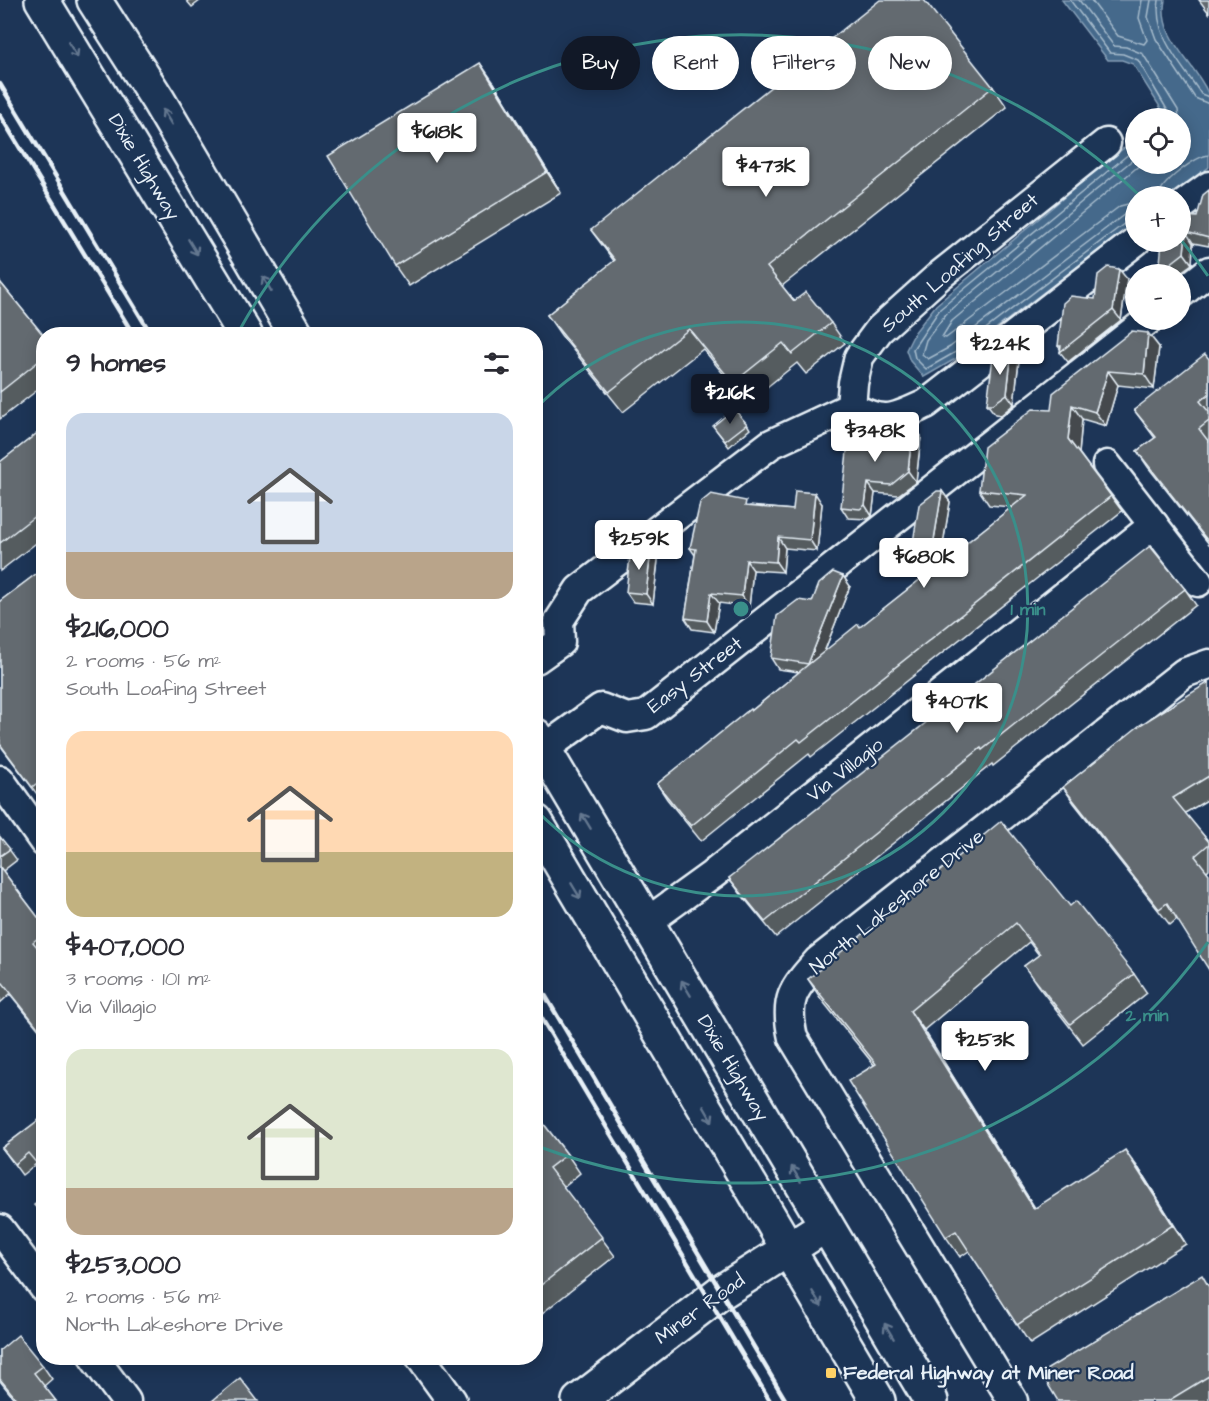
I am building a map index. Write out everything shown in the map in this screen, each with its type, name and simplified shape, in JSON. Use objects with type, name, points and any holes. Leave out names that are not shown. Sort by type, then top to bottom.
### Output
[{"type":"main road","name":"Dixie Highway","points":[[42,0],[241,327]]},
{"type":"main road","points":[[94,0],[158,100],[293,327]]},
{"type":"main road","name":"Dixie Highway","points":[[543,747],[931,1401]]},
{"type":"main road","points":[[543,834],[878,1401]]},
{"type":"main road","name":"Miner Road","points":[[579,1401],[710,1300],[787,1248],[826,1225]]},
{"type":"street","name":"South Loafing Street","points":[[851,407],[853,383],[859,357],[879,330],[939,276],[1106,144]]},
{"type":"street","points":[[1191,199],[1209,186]]},
{"type":"street","points":[[543,654],[560,642],[559,621],[579,590],[771,444],[851,407],[869,417],[892,420],[927,404],[1125,250]]},
{"type":"street","points":[[1191,285],[1209,271]]},
{"type":"street","name":"Easy Street","points":[[543,740],[601,708],[627,718],[646,715],[1135,330]]},
{"type":"street","points":[[1107,465],[1198,582]]},
{"type":"street","name":"Via Villagio","points":[[647,922],[721,867],[1154,525]]},
{"type":"street","name":"North Lakeshore Drive","points":[[1012,1401],[793,1038],[788,1014],[796,985],[818,961],[1184,673],[1209,664]]},
{"type":"street","points":[[0,780],[36,831]]},
{"type":"street","points":[[0,1228],[36,1277]]},
{"type":"street","points":[[99,1365],[126,1401]]},
{"type":"street","points":[[426,1365],[452,1401]]},
{"type":"water","points":[[1062,0],[1165,0],[1164,14],[1171,38],[1208,93],[1209,167],[1183,186],[1125,186],[1125,231],[957,358],[924,377],[910,361],[906,350],[915,332],[936,305],[1118,152],[1125,147],[1125,174],[1191,174],[1191,108],[1161,108],[1133,64],[1122,60],[1108,60]]},
{"type":"building","points":[[880,0],[924,0],[993,87],[767,267],[794,301],[806,292],[831,323],[792,354],[783,343],[733,383],[689,329],[609,392],[547,315],[615,260],[591,230],[767,90],[856,90],[856,36],[835,36]]},
{"type":"building","points":[[1199,0],[1209,0],[1209,13]]},
{"type":"building","points":[[480,63],[547,172],[395,266],[328,156]]},
{"type":"building","points":[[1209,190],[1209,238],[1191,233],[1191,217],[1197,217],[1203,195]]},
{"type":"building","points":[[1161,252],[1184,252],[1170,264],[1160,263]]},
{"type":"building","points":[[1108,267],[1119,269],[1113,310],[1060,352],[1061,346],[1058,346],[1063,303],[1071,296],[1095,299],[1098,275]]},
{"type":"building","points":[[0,282],[37,327],[36,363],[0,392]]},
{"type":"building","points":[[1132,331],[1148,333],[1144,374],[1108,371],[1095,412],[1072,405],[1068,439],[1111,496],[801,742],[798,739],[691,826],[657,784],[858,624],[860,627],[1027,495],[979,490],[984,447],[1033,409],[1051,410],[1053,393]]},
{"type":"building","points":[[1004,348],[1012,349],[1007,394],[993,404],[987,404],[993,357]]},
{"type":"building","points":[[1205,354],[1209,359],[1209,394],[1200,401],[1209,412],[1209,421],[1199,429],[1209,442],[1209,538],[1207,540],[1137,451],[1156,437],[1134,410]]},
{"type":"building","points":[[734,409],[747,424],[725,441],[713,426]]},
{"type":"building","points":[[891,423],[913,425],[908,471],[891,485],[868,483],[865,505],[860,509],[841,507],[849,433],[889,437]]},
{"type":"building","points":[[36,434],[36,515],[0,543],[0,462]]},
{"type":"building","points":[[795,491],[815,493],[810,540],[778,537],[776,562],[746,560],[742,596],[711,593],[707,621],[685,618],[696,549],[690,548],[700,503],[711,494],[746,501],[745,506],[793,510]]},
{"type":"building","points":[[937,491],[942,491],[932,552],[912,549],[919,505]]},
{"type":"building","points":[[1150,546],[1185,589],[982,750],[981,748],[765,922],[729,878]]},
{"type":"building","points":[[640,548],[651,549],[646,594],[626,592],[630,556]]},
{"type":"building","points":[[833,572],[843,576],[808,664],[771,658],[777,616],[798,600],[812,602],[819,584]]},
{"type":"building","points":[[36,574],[36,784],[32,787],[0,744],[0,601]]},
{"type":"building","points":[[1209,682],[1209,776],[1173,798],[1209,842],[1195,856],[1209,874],[1209,970],[1167,903],[1159,909],[1063,787],[1140,725]]},
{"type":"building","points":[[1001,821],[1070,906],[1076,901],[1134,974],[1070,1024],[1024,966],[1040,954],[1016,923],[910,1011],[1034,1209],[1125,1150],[1173,1225],[1017,1325],[956,1231],[946,1237],[848,1081],[876,1064],[808,979]]},
{"type":"building","points":[[0,837],[10,849],[0,856]]},
{"type":"building","points":[[0,867],[36,914],[36,940],[33,942],[36,946],[36,1025],[3,983],[0,985]]},
{"type":"building","points":[[36,1122],[36,1162],[28,1153],[15,1164],[2,1148]]},
{"type":"building","points":[[543,1123],[567,1154],[549,1168],[602,1237],[543,1283]]},
{"type":"building","points":[[1202,1275],[1209,1287],[1209,1376],[1168,1401],[1058,1401],[1041,1373]]},
{"type":"building","points":[[18,1335],[36,1357],[36,1365],[43,1366],[34,1373],[56,1401],[18,1401],[0,1379],[0,1350]]},
{"type":"building","points":[[240,1378],[258,1401],[212,1401]]},
{"type":"railway","points":[[0,84],[147,327]]},
{"type":"railway","points":[[0,115],[129,327]]},
{"type":"railway","points":[[543,992],[786,1401]]},
{"type":"railway","points":[[543,1021],[770,1401]]},
{"type":"place","name":"Federal Highway at Miner Road","points":[[831,1373]]}]
